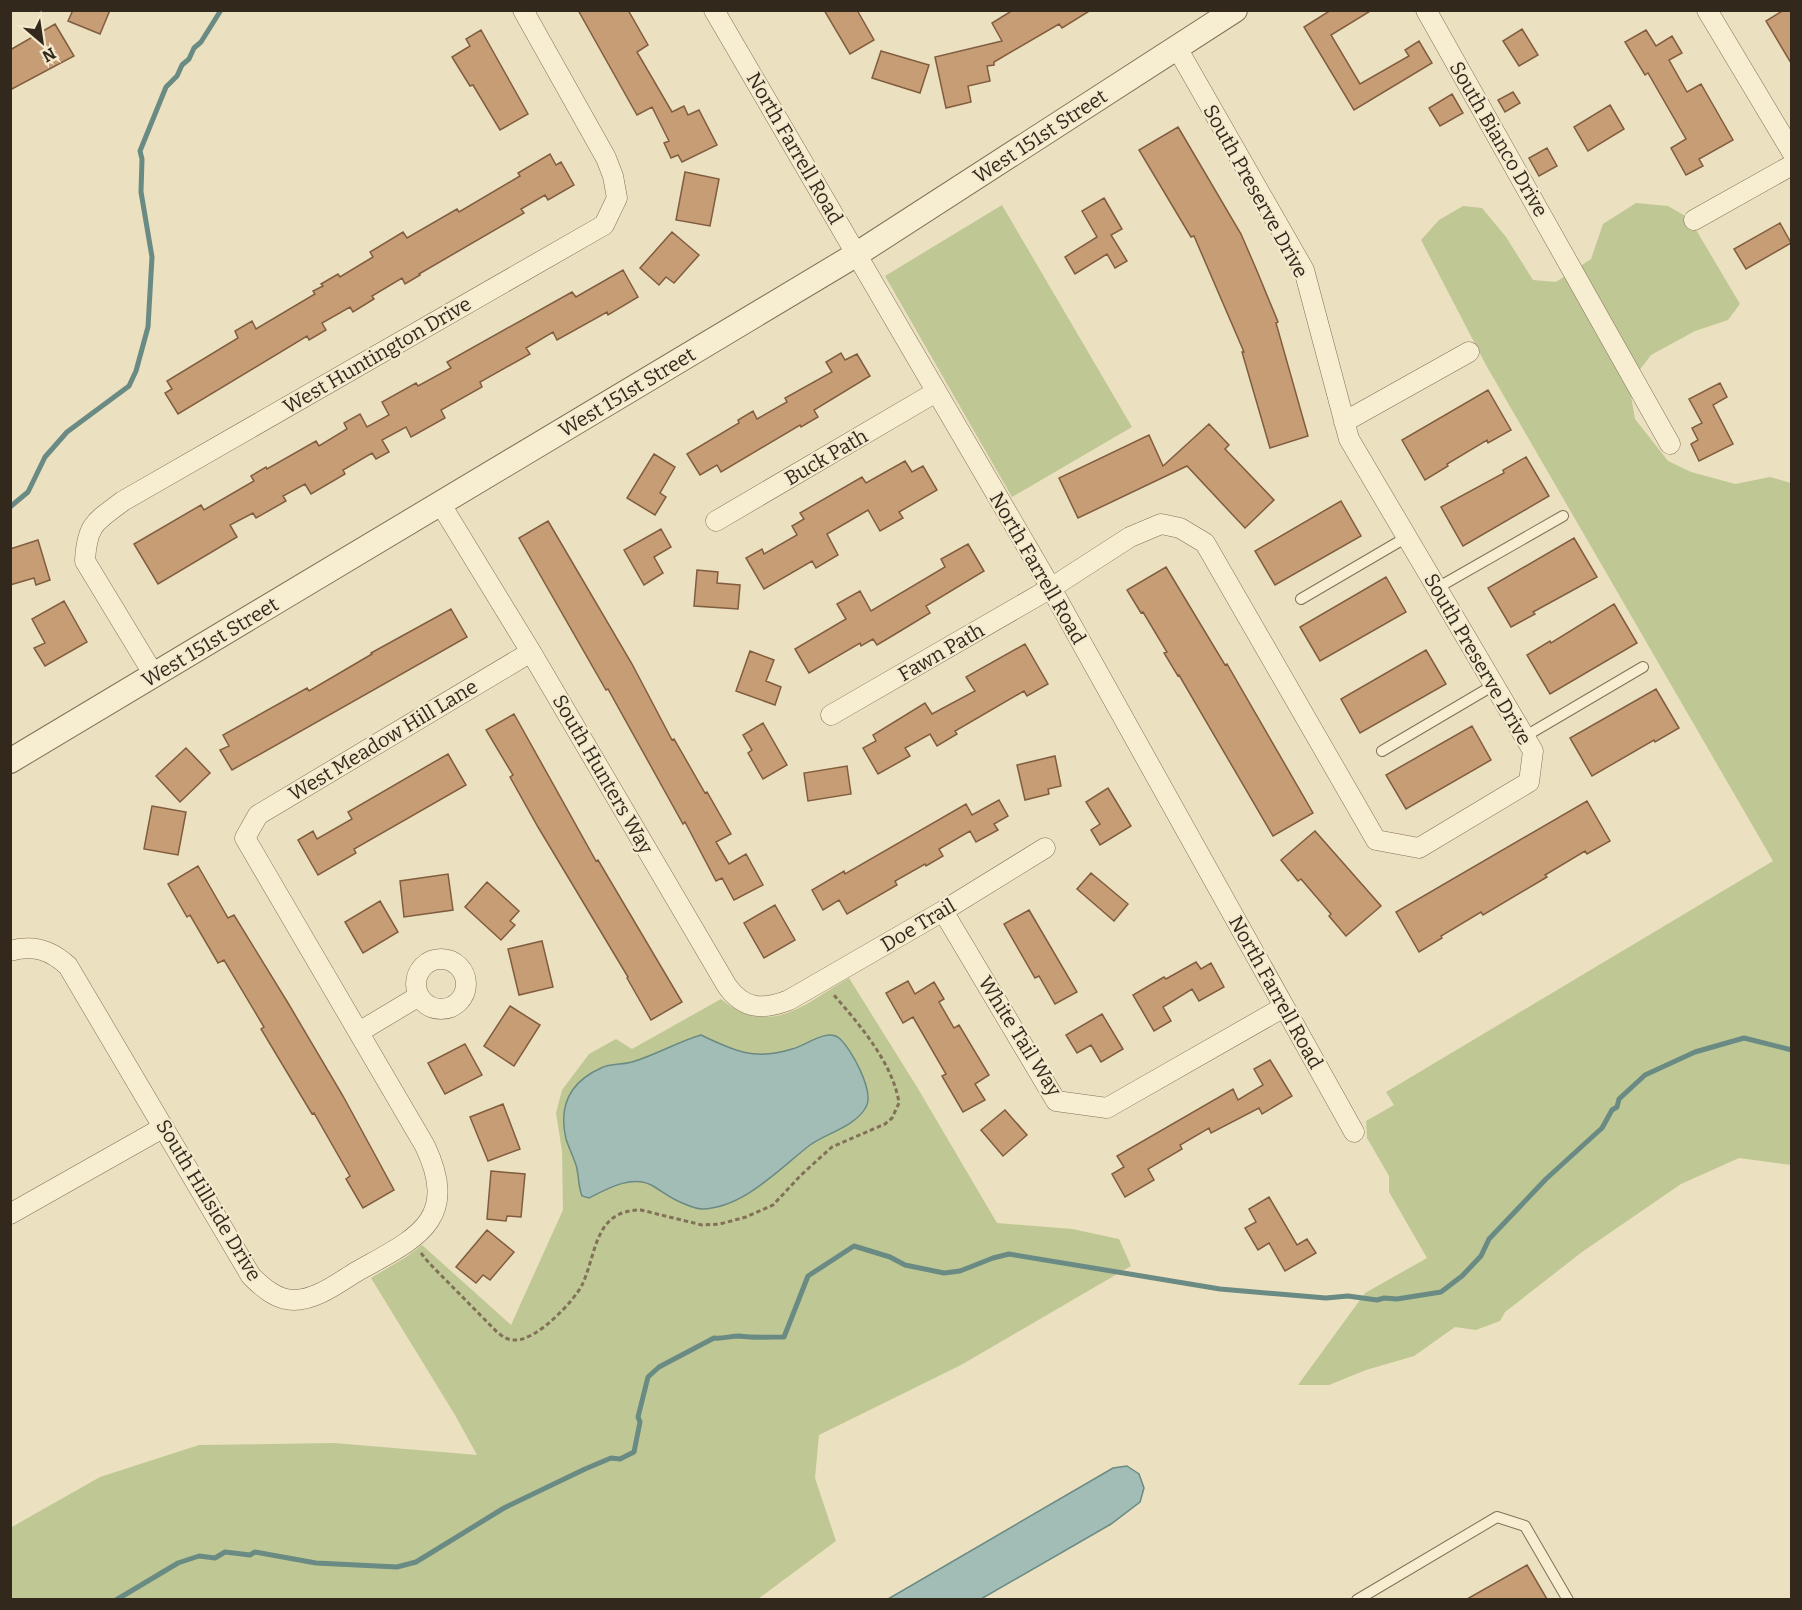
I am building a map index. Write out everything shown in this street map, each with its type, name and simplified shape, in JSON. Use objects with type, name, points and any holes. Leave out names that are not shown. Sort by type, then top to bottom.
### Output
[{"type":"street","name":"West Huntington Drive","points":[[154,675],[85,561],[86,541],[93,524],[133,495],[604,225],[617,198],[613,176],[606,158],[523,10]]},
{"type":"street","name":"North Farrell Road","points":[[714,10],[1051,588],[1354,1132]]},
{"type":"street","name":"West 151st Street","points":[[10,760],[857,254],[1235,10]]},
{"type":"street","name":"South Bianco Drive","points":[[1426,10],[1670,444]]},
{"type":"street","points":[[1707,10],[1791,152]]},
{"type":"street","name":"South Preserve Drive","points":[[1051,588],[1130,537],[1161,524],[1180,528],[1204,543],[1376,840],[1419,848],[1529,782],[1533,751],[1349,439],[1304,270],[1177,48]]},
{"type":"street","points":[[1694,220],[1791,165]]},
{"type":"street","points":[[1344,423],[1470,352]]},
{"type":"street","name":"Buck Path","points":[[716,521],[936,392]]},
{"type":"street","name":"South Hunters Way","points":[[440,503],[531,652],[733,995],[762,1008],[773,1007],[789,1000]]},
{"type":"street","name":"Fawn Path","points":[[831,715],[1051,588]]},
{"type":"street","name":"West Meadow Hill Lane","points":[[245,838],[258,815],[531,652]]},
{"type":"street","name":"South Hillside Drive","points":[[10,951],[23,947],[40,949],[57,955],[68,966],[252,1276],[263,1288],[277,1296],[294,1300],[316,1295],[422,1232],[433,1215],[437,1200],[436,1174],[425,1146],[245,838]]},
{"type":"street","name":"Doe Trail","points":[[789,1000],[1045,848]]},
{"type":"street","name":"White Tail Way","points":[[943,910],[1056,1101],[1107,1108],[1284,1007]]},
{"type":"street","points":[[359,1032],[419,996]]},
{"type":"street","points":[[10,1214],[164,1127]]},
{"type":"lane","points":[[1437,588],[1563,516]]},
{"type":"lane","points":[[1301,599],[1407,537]]},
{"type":"lane","points":[[1524,737],[1643,667]]},
{"type":"lane","points":[[1382,751],[1494,685]]},
{"type":"lane","points":[[1357,1599],[1497,1517],[1525,1526],[1568,1599]]},
{"type":"path","points":[[411,1240],[429,1263],[485,1321],[504,1338],[514,1340],[534,1335],[568,1305],[584,1282],[598,1236],[605,1226],[622,1213],[641,1210],[702,1225],[720,1224],[773,1206],[819,1157],[832,1147],[885,1124],[892,1118],[899,1103],[892,1079],[865,1032],[822,981]]},
{"type":"green space","points":[[1636,203],[1668,206],[1689,218],[1740,304],[1728,320],[1695,331],[1651,355],[1629,384],[1635,419],[1668,461],[1691,472],[1735,484],[1770,477],[1791,483],[1791,1165],[1739,1158],[1681,1184],[1582,1252],[1505,1312],[1500,1321],[1476,1330],[1455,1327],[1414,1356],[1366,1370],[1329,1385],[1298,1385],[1365,1293],[1427,1258],[1389,1192],[1389,1176],[1367,1138],[1366,1121],[1394,1105],[1386,1092],[1773,861],[1486,365],[1421,240],[1439,220],[1463,206],[1482,208],[1506,237],[1533,280],[1556,282],[1591,259],[1603,224]]},
{"type":"green space","points":[[1002,205],[1132,427],[1012,497],[885,276]]},
{"type":"green space","points":[[849,978],[917,1087],[997,1223],[1072,1229],[1119,1239],[1131,1266],[961,1365],[819,1435],[815,1478],[836,1541],[758,1599],[11,1599],[10,1528],[100,1477],[199,1445],[334,1443],[477,1455],[371,1278],[422,1245],[511,1325],[563,1210],[562,1151],[556,1113],[562,1090],[589,1054],[616,1039],[632,1049],[721,999],[739,1011],[755,1016],[771,1017],[786,1013],[802,1007]]},
{"type":"water","points":[[701,1035],[735,1050],[767,1054],[792,1049],[822,1036],[834,1035],[844,1043],[865,1081],[868,1100],[866,1107],[855,1119],[810,1145],[747,1194],[717,1207],[694,1208],[673,1199],[653,1186],[638,1181],[621,1184],[589,1198],[582,1196],[576,1165],[564,1127],[565,1105],[574,1088],[581,1080],[601,1068],[641,1059]]},
{"type":"water","points":[[1127,1466],[1139,1474],[1144,1488],[1140,1502],[1111,1524],[981,1599],[888,1599],[1113,1468]]},
{"type":"building","points":[[73,10],[110,10],[100,34],[68,21]]},
{"type":"building","points":[[578,10],[628,10],[648,45],[637,52],[672,112],[684,106],[688,115],[699,110],[717,145],[682,162],[678,155],[671,158],[664,143],[669,141],[652,107],[637,115]]},
{"type":"building","points":[[824,10],[857,10],[874,40],[850,54]]},
{"type":"building","points":[[1013,10],[1091,10],[1062,28],[1059,24],[994,62],[994,65],[987,66],[990,81],[968,86],[971,102],[946,108],[935,57],[1002,41],[992,23]]},
{"type":"building","points":[[1331,10],[1372,10],[1331,35],[1360,84],[1409,56],[1405,50],[1419,41],[1432,63],[1354,110],[1304,27]]},
{"type":"building","points":[[1784,10],[1791,10],[1791,63],[1766,21]]},
{"type":"building","points":[[55,24],[74,56],[10,90],[10,50]]},
{"type":"building","points":[[1522,29],[1538,55],[1519,66],[1503,41]]},
{"type":"building","points":[[481,30],[528,114],[500,130],[473,85],[470,86],[452,57],[470,46],[466,39]]},
{"type":"building","points":[[1646,30],[1656,46],[1672,36],[1682,53],[1669,60],[1687,92],[1701,84],[1733,140],[1699,159],[1703,166],[1686,175],[1671,148],[1686,139],[1648,73],[1645,75],[1625,42]]},
{"type":"building","points":[[881,51],[929,65],[920,93],[872,78]]},
{"type":"building","points":[[1513,92],[1520,103],[1505,112],[1498,100]]},
{"type":"building","points":[[1452,94],[1463,113],[1440,126],[1429,108]]},
{"type":"building","points":[[1610,105],[1624,129],[1588,151],[1574,127]]},
{"type":"building","points":[[1178,127],[1241,234],[1257,271],[1278,322],[1276,323],[1308,436],[1270,448],[1242,352],[1244,352],[1194,236],[1191,237],[1139,150]]},
{"type":"building","points":[[1547,148],[1557,166],[1539,176],[1529,158]]},
{"type":"building","points":[[550,154],[556,165],[561,162],[574,185],[548,200],[545,195],[521,209],[524,213],[405,284],[402,278],[372,296],[374,299],[353,312],[350,307],[322,323],[326,330],[309,340],[307,336],[178,414],[165,393],[172,389],[167,381],[238,338],[235,331],[252,321],[256,329],[315,294],[313,291],[323,286],[321,284],[338,274],[340,277],[373,257],[370,252],[403,232],[407,238],[457,209],[459,212],[520,176],[518,173]]},
{"type":"building","points":[[685,172],[719,179],[710,226],[676,220]]},
{"type":"building","points":[[1104,198],[1122,229],[1111,235],[1127,261],[1115,268],[1107,254],[1075,274],[1065,257],[1097,237],[1082,211]]},
{"type":"building","points":[[1780,223],[1791,243],[1746,269],[1734,249]]},
{"type":"building","points":[[672,232],[699,255],[674,283],[666,277],[659,285],[640,268]]},
{"type":"building","points":[[623,270],[638,297],[608,315],[607,312],[557,340],[553,332],[526,348],[530,354],[480,382],[482,387],[441,410],[445,418],[411,437],[406,427],[382,440],[389,452],[376,459],[372,453],[343,470],[345,474],[311,494],[305,484],[283,496],[286,501],[256,518],[253,513],[230,525],[237,537],[158,584],[134,544],[201,505],[204,510],[254,481],[251,476],[266,467],[267,469],[316,441],[319,446],[347,429],[344,423],[360,414],[367,427],[389,415],[382,402],[416,383],[418,386],[451,368],[447,362],[572,292],[576,297]]},
{"type":"building","points":[[841,353],[845,360],[857,354],[870,376],[814,410],[818,417],[801,427],[800,425],[721,472],[717,465],[700,475],[687,454],[739,423],[738,420],[753,411],[757,419],[787,402],[785,398],[832,372],[826,362]]},
{"type":"building","points":[[1720,383],[1727,397],[1713,405],[1733,444],[1699,461],[1691,444],[1698,440],[1692,428],[1702,423],[1689,399]]},
{"type":"building","points":[[1488,390],[1511,430],[1488,443],[1487,440],[1425,480],[1402,440]]},
{"type":"building","points":[[1209,424],[1229,445],[1225,449],[1274,500],[1245,528],[1187,466],[1078,518],[1059,478],[1149,435],[1163,466]]},
{"type":"building","points":[[654,454],[675,467],[660,493],[666,497],[655,515],[627,498]]},
{"type":"building","points":[[1526,457],[1549,496],[1463,546],[1441,507],[1504,473],[1503,470]]},
{"type":"building","points":[[905,461],[912,472],[923,466],[937,490],[899,512],[903,518],[880,531],[868,510],[827,534],[838,555],[816,568],[812,561],[764,589],[746,558],[762,549],[764,554],[797,535],[792,526],[804,519],[800,513],[862,477],[866,483]]},
{"type":"building","points":[[1341,501],[1361,536],[1275,585],[1255,551]]},
{"type":"building","points":[[548,521],[632,664],[672,740],[674,739],[731,834],[716,842],[729,864],[746,854],[763,885],[734,900],[722,878],[716,881],[685,822],[683,824],[608,689],[606,690],[519,538]]},
{"type":"building","points":[[661,529],[671,547],[654,557],[663,573],[644,585],[624,550]]},
{"type":"building","points":[[1574,538],[1597,577],[1533,612],[1535,614],[1511,627],[1488,588]]},
{"type":"building","points":[[38,540],[50,580],[36,585],[34,578],[10,585],[10,549]]},
{"type":"building","points":[[968,544],[984,571],[926,606],[930,613],[877,645],[873,639],[861,646],[860,643],[809,673],[795,649],[846,619],[837,604],[860,591],[871,611],[945,567],[941,559]]},
{"type":"building","points":[[1166,567],[1225,665],[1227,664],[1313,813],[1273,836],[1164,653],[1167,652],[1127,590]]},
{"type":"building","points":[[697,570],[718,572],[717,583],[740,585],[738,609],[694,606]]},
{"type":"building","points":[[1386,577],[1406,612],[1320,661],[1300,627]]},
{"type":"building","points":[[64,601],[87,642],[45,666],[34,648],[45,643],[32,619]]},
{"type":"building","points":[[1614,604],[1637,643],[1550,694],[1527,655]]},
{"type":"building","points":[[451,609],[467,637],[232,770],[220,750],[229,746],[223,735],[307,688],[309,691],[371,653]]},
{"type":"building","points":[[1025,644],[1048,684],[1027,696],[1024,691],[955,731],[957,734],[937,746],[930,734],[905,748],[910,756],[878,774],[863,748],[876,741],[873,735],[925,703],[932,714],[975,691],[966,677]]},
{"type":"building","points":[[1426,650],[1446,684],[1360,733],[1341,699]]},
{"type":"building","points":[[750,651],[774,660],[766,681],[781,687],[775,705],[736,691]]},
{"type":"building","points":[[1656,689],[1679,728],[1592,776],[1570,738]]},
{"type":"building","points":[[514,714],[596,861],[598,860],[682,1002],[651,1020],[628,977],[538,827],[510,777],[513,775],[486,730]]},
{"type":"building","points":[[763,723],[787,765],[763,779],[748,753],[752,750],[743,735]]},
{"type":"building","points":[[1472,726],[1491,760],[1406,809],[1386,775]]},
{"type":"building","points":[[186,748],[210,773],[180,802],[156,776]]},
{"type":"building","points":[[448,754],[466,785],[354,849],[356,853],[318,875],[298,840],[313,831],[317,839],[352,819],[348,812]]},
{"type":"building","points":[[1055,756],[1061,786],[1048,789],[1049,794],[1025,800],[1017,765]]},
{"type":"building","points":[[847,766],[851,794],[808,801],[804,773]]},
{"type":"building","points":[[1108,788],[1131,826],[1100,845],[1091,830],[1100,824],[1086,802]]},
{"type":"building","points":[[999,800],[1008,816],[994,824],[998,830],[976,842],[970,831],[939,849],[943,856],[895,881],[897,885],[847,914],[839,900],[823,910],[812,890],[844,871],[845,874],[966,804],[972,815]]},
{"type":"building","points":[[1587,801],[1610,841],[1587,854],[1585,851],[1545,875],[1547,877],[1483,915],[1481,912],[1419,952],[1396,912]]},
{"type":"building","points":[[152,806],[186,812],[178,855],[144,849]]},
{"type":"building","points":[[1315,831],[1381,906],[1346,936],[1329,916],[1331,914],[1281,860]]},
{"type":"building","points":[[198,866],[228,918],[234,915],[288,1003],[343,1096],[394,1190],[363,1208],[346,1179],[350,1176],[314,1113],[312,1114],[261,1029],[264,1027],[224,960],[218,963],[190,915],[187,917],[168,884]]},
{"type":"building","points":[[1091,873],[1128,904],[1114,921],[1077,889]]},
{"type":"building","points":[[448,874],[453,910],[404,917],[400,881]]},
{"type":"building","points":[[487,882],[519,911],[510,921],[515,925],[501,940],[465,907]]},
{"type":"building","points":[[380,901],[398,932],[363,953],[345,922]]},
{"type":"building","points":[[775,905],[795,940],[764,958],[744,923]]},
{"type":"building","points":[[1029,910],[1077,992],[1055,1004],[1039,976],[1035,978],[1004,924]]},
{"type":"building","points":[[542,941],[553,987],[519,995],[508,949]]},
{"type":"building","points":[[1196,962],[1201,969],[1211,963],[1224,987],[1199,1001],[1192,989],[1163,1007],[1171,1021],[1154,1031],[1133,995]]},
{"type":"building","points":[[908,981],[915,994],[934,982],[944,999],[939,1002],[954,1028],[959,1025],[989,1075],[975,1084],[985,1100],[963,1112],[942,1076],[946,1074],[913,1017],[903,1023],[886,993]]},
{"type":"building","points":[[510,1006],[540,1025],[514,1066],[484,1046]]},
{"type":"building","points":[[1102,1014],[1123,1049],[1101,1062],[1091,1045],[1077,1053],[1066,1035]]},
{"type":"building","points":[[465,1044],[482,1075],[445,1094],[428,1063]]},
{"type":"building","points":[[1270,1060],[1292,1096],[1262,1114],[1259,1108],[1211,1133],[1209,1128],[1180,1145],[1182,1149],[1148,1169],[1154,1180],[1125,1197],[1112,1174],[1124,1167],[1117,1156],[1233,1089],[1238,1100],[1263,1085],[1254,1069]]},
{"type":"building","points":[[503,1104],[520,1149],[488,1161],[470,1117]]},
{"type":"building","points":[[1005,1110],[1027,1135],[1003,1156],[981,1130]]},
{"type":"building","points":[[491,1171],[525,1174],[521,1217],[507,1216],[506,1221],[487,1219]]},
{"type":"building","points":[[1269,1197],[1297,1245],[1307,1239],[1316,1253],[1285,1271],[1269,1243],[1258,1250],[1245,1228],[1256,1222],[1249,1209]]},
{"type":"building","points":[[487,1230],[514,1252],[490,1280],[483,1275],[476,1283],[456,1267]]},
{"type":"building","points":[[1527,1565],[1547,1599],[1467,1599]]},
{"type":"waterway","points":[[10,507],[28,492],[45,457],[67,432],[129,386],[136,371],[148,327],[152,257],[141,192],[142,159],[140,151],[166,87],[177,76],[182,65],[189,59],[194,48],[201,42],[221,10]]},
{"type":"waterway","points":[[116,1600],[178,1563],[199,1556],[215,1558],[225,1552],[250,1555],[255,1552],[316,1563],[397,1567],[416,1562],[504,1508],[585,1469],[611,1458],[620,1459],[634,1452],[640,1422],[638,1417],[648,1377],[659,1367],[714,1338],[784,1337],[808,1276],[854,1246],[890,1257],[905,1265],[944,1273],[960,1271],[1009,1254],[1220,1289],[1326,1298],[1348,1296],[1377,1300],[1441,1292],[1462,1276],[1481,1256],[1489,1239],[1546,1179],[1602,1128],[1612,1110],[1617,1107],[1619,1099],[1645,1075],[1695,1052],[1744,1038],[1792,1050]]}]
